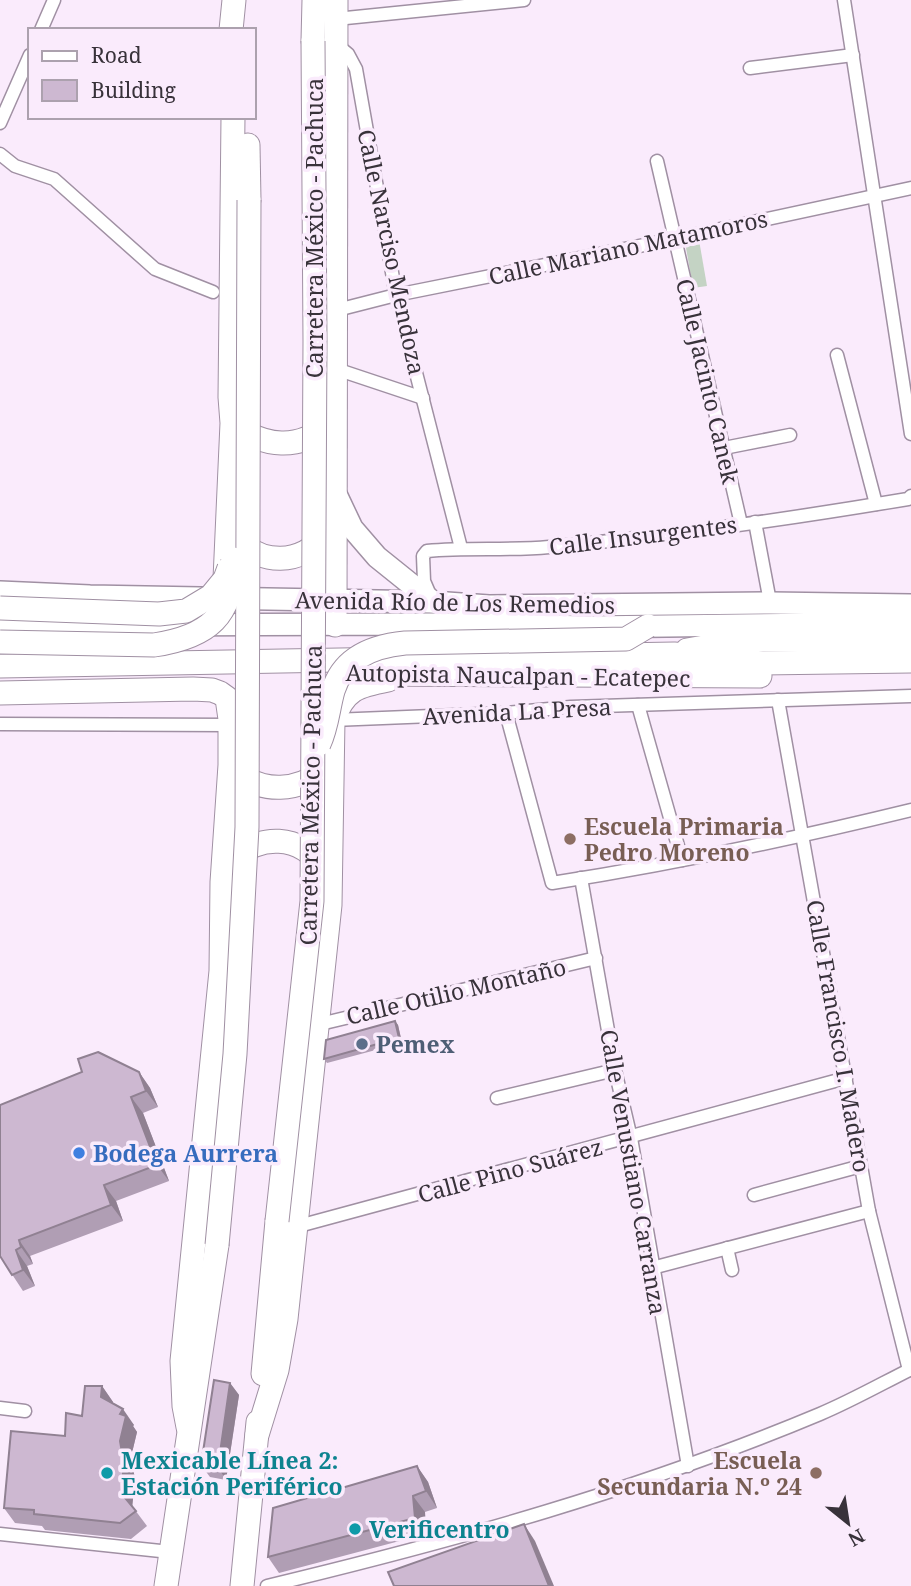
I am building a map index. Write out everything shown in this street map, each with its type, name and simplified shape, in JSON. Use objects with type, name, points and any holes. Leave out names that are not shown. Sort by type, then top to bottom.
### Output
[{"type":"highway","points":[[232,28],[234,0]]},
{"type":"highway","points":[[246,0],[247,28]]},
{"type":"highway","name":"Carretera México - Pachuca","points":[[242,1586],[312,901],[322,761],[315,355],[314,0]]},
{"type":"highway","points":[[335,625],[333,488],[336,369],[336,9]]},
{"type":"highway","points":[[223,625],[232,423],[233,119]]},
{"type":"highway","points":[[166,1586],[217,1244],[235,1054],[244,908],[247,827],[248,119]]},
{"type":"highway","points":[[232,423],[245,433],[265,441],[285,444],[312,436],[335,414]]},
{"type":"highway","points":[[0,642],[154,645],[196,635],[212,624],[225,608],[231,593],[235,520],[248,484]]},
{"type":"highway","points":[[333,488],[352,528],[394,571],[433,602]]},
{"type":"highway","points":[[228,524],[253,551],[262,556],[282,559],[301,555],[318,545],[334,518]]},
{"type":"highway","points":[[0,608],[135,613],[186,611],[203,603],[220,585],[229,571],[233,552]]},
{"type":"highway","name":"Avenida Río de Los Remedios","points":[[0,592],[433,602],[489,606],[771,603],[911,605]]},
{"type":"highway","name":"Avenida Río de Los Remedios","points":[[0,621],[131,625],[648,626],[911,623]]},
{"type":"highway","points":[[257,1435],[282,1344],[330,905],[322,761],[338,678],[360,654],[405,643],[626,639],[648,626]]},
{"type":"highway","name":"Autopista Naucalpan - Ecatepec","points":[[674,654],[710,644],[744,640],[911,640]]},
{"type":"highway","name":"Autopista Naucalpan - Ecatepec","points":[[0,666],[674,654],[762,663],[911,661]]},
{"type":"highway","name":"Autopista Naucalpan - Ecatepec","points":[[0,678],[323,673],[411,676],[726,677],[911,674]]},
{"type":"highway","points":[[230,765],[241,776],[257,784],[278,789],[308,780],[322,761],[333,720],[346,694],[362,685],[411,676]]},
{"type":"highway","points":[[0,693],[212,690],[227,698],[230,765],[222,882],[221,971],[183,1338],[184,1406],[188,1427]]},
{"type":"highway","points":[[222,882],[231,863],[246,849],[264,842],[285,841],[305,849],[320,864],[329,883]]},
{"type":"street","points":[[42,28],[54,0]]},
{"type":"street","points":[[336,9],[523,0]]},
{"type":"street","points":[[844,0],[911,434]]},
{"type":"street","name":"Calle Narciso Mendoza","points":[[336,44],[348,54],[356,69],[396,295],[461,548]]},
{"type":"street","points":[[750,68],[853,55]]},
{"type":"street","points":[[0,123],[28,60]]},
{"type":"street","points":[[0,154],[15,166],[54,178],[155,270],[213,292]]},
{"type":"street","name":"Calle Jacinto Canek","points":[[657,161],[724,448],[748,523],[775,625]]},
{"type":"street","name":"Calle Mariano Matamoros","points":[[345,307],[911,188]]},
{"type":"street","points":[[837,355],[876,504]]},
{"type":"street","points":[[336,369],[423,398]]},
{"type":"street","points":[[724,448],[790,435]]},
{"type":"street","name":"Calle Insurgentes","points":[[433,602],[424,580],[423,556],[427,551],[546,547],[748,523],[908,499],[911,496]]},
{"type":"street","name":"Avenida La Presa","points":[[333,720],[506,713],[571,707],[911,696]]},
{"type":"street","name":"Calle Francisco I. Madero","points":[[778,700],[869,1211],[910,1370]]},
{"type":"street","points":[[638,705],[682,860]]},
{"type":"street","points":[[506,713],[552,883],[804,836],[911,810]]},
{"type":"street","points":[[0,724],[230,726]]},
{"type":"street","name":"Calle Venustiano Carranza","points":[[581,878],[615,1070],[631,1138],[688,1466]]},
{"type":"street","name":"Calle Otilio Montaño","points":[[317,1025],[596,958]]},
{"type":"street","points":[[497,1098],[615,1070]]},
{"type":"street","name":"Calle Pino Suárez","points":[[295,1227],[631,1138],[846,1077]]},
{"type":"street","points":[[754,1195],[861,1166]]},
{"type":"street","points":[[652,1268],[869,1211]]},
{"type":"street","points":[[727,1248],[732,1270]]},
{"type":"street","points":[[267,1586],[408,1552],[580,1503],[688,1466],[822,1413],[910,1370]]},
{"type":"street","points":[[0,1408],[25,1411]]},
{"type":"street","points":[[0,1534],[170,1552]]},
{"type":"green space","points":[[699,240],[707,286],[693,288],[685,242]]},
{"type":"building","name":"Pemex","points":[[395,1021],[399,1038],[324,1059],[326,1040]]},
{"type":"building","name":"Bodega Aurrera","points":[[98,1052],[139,1072],[146,1091],[131,1097],[157,1165],[104,1185],[111,1205],[19,1240],[21,1247],[16,1250],[23,1270],[12,1275],[0,1256],[0,1105],[82,1072],[78,1059]]},
{"type":"building","points":[[214,1380],[230,1383],[218,1467],[201,1465]]},
{"type":"building","points":[[85,1386],[102,1386],[101,1397],[123,1409],[120,1414],[126,1416],[120,1441],[124,1464],[121,1493],[136,1511],[120,1523],[34,1514],[34,1510],[4,1508],[11,1431],[65,1436],[66,1413],[82,1416]]},
{"type":"building","points":[[417,1466],[426,1491],[413,1496],[415,1518],[268,1557],[273,1508]]},
{"type":"building","points":[[524,1524],[549,1586],[394,1586],[388,1572]]},
{"type":"place","name":"Escuela Primaria Pedro Moreno","points":[[570,839]]},
{"type":"place","name":"Pemex","points":[[362,1044]]},
{"type":"place","name":"Bodega Aurrera","points":[[79,1153]]},
{"type":"place","name":"Mexicable Línea 2: Estación Periférico","points":[[107,1473]]},
{"type":"place","name":"Escuela Secundaria N.º 24","points":[[816,1473]]},
{"type":"place","name":"Verificentro","points":[[355,1529]]}]
